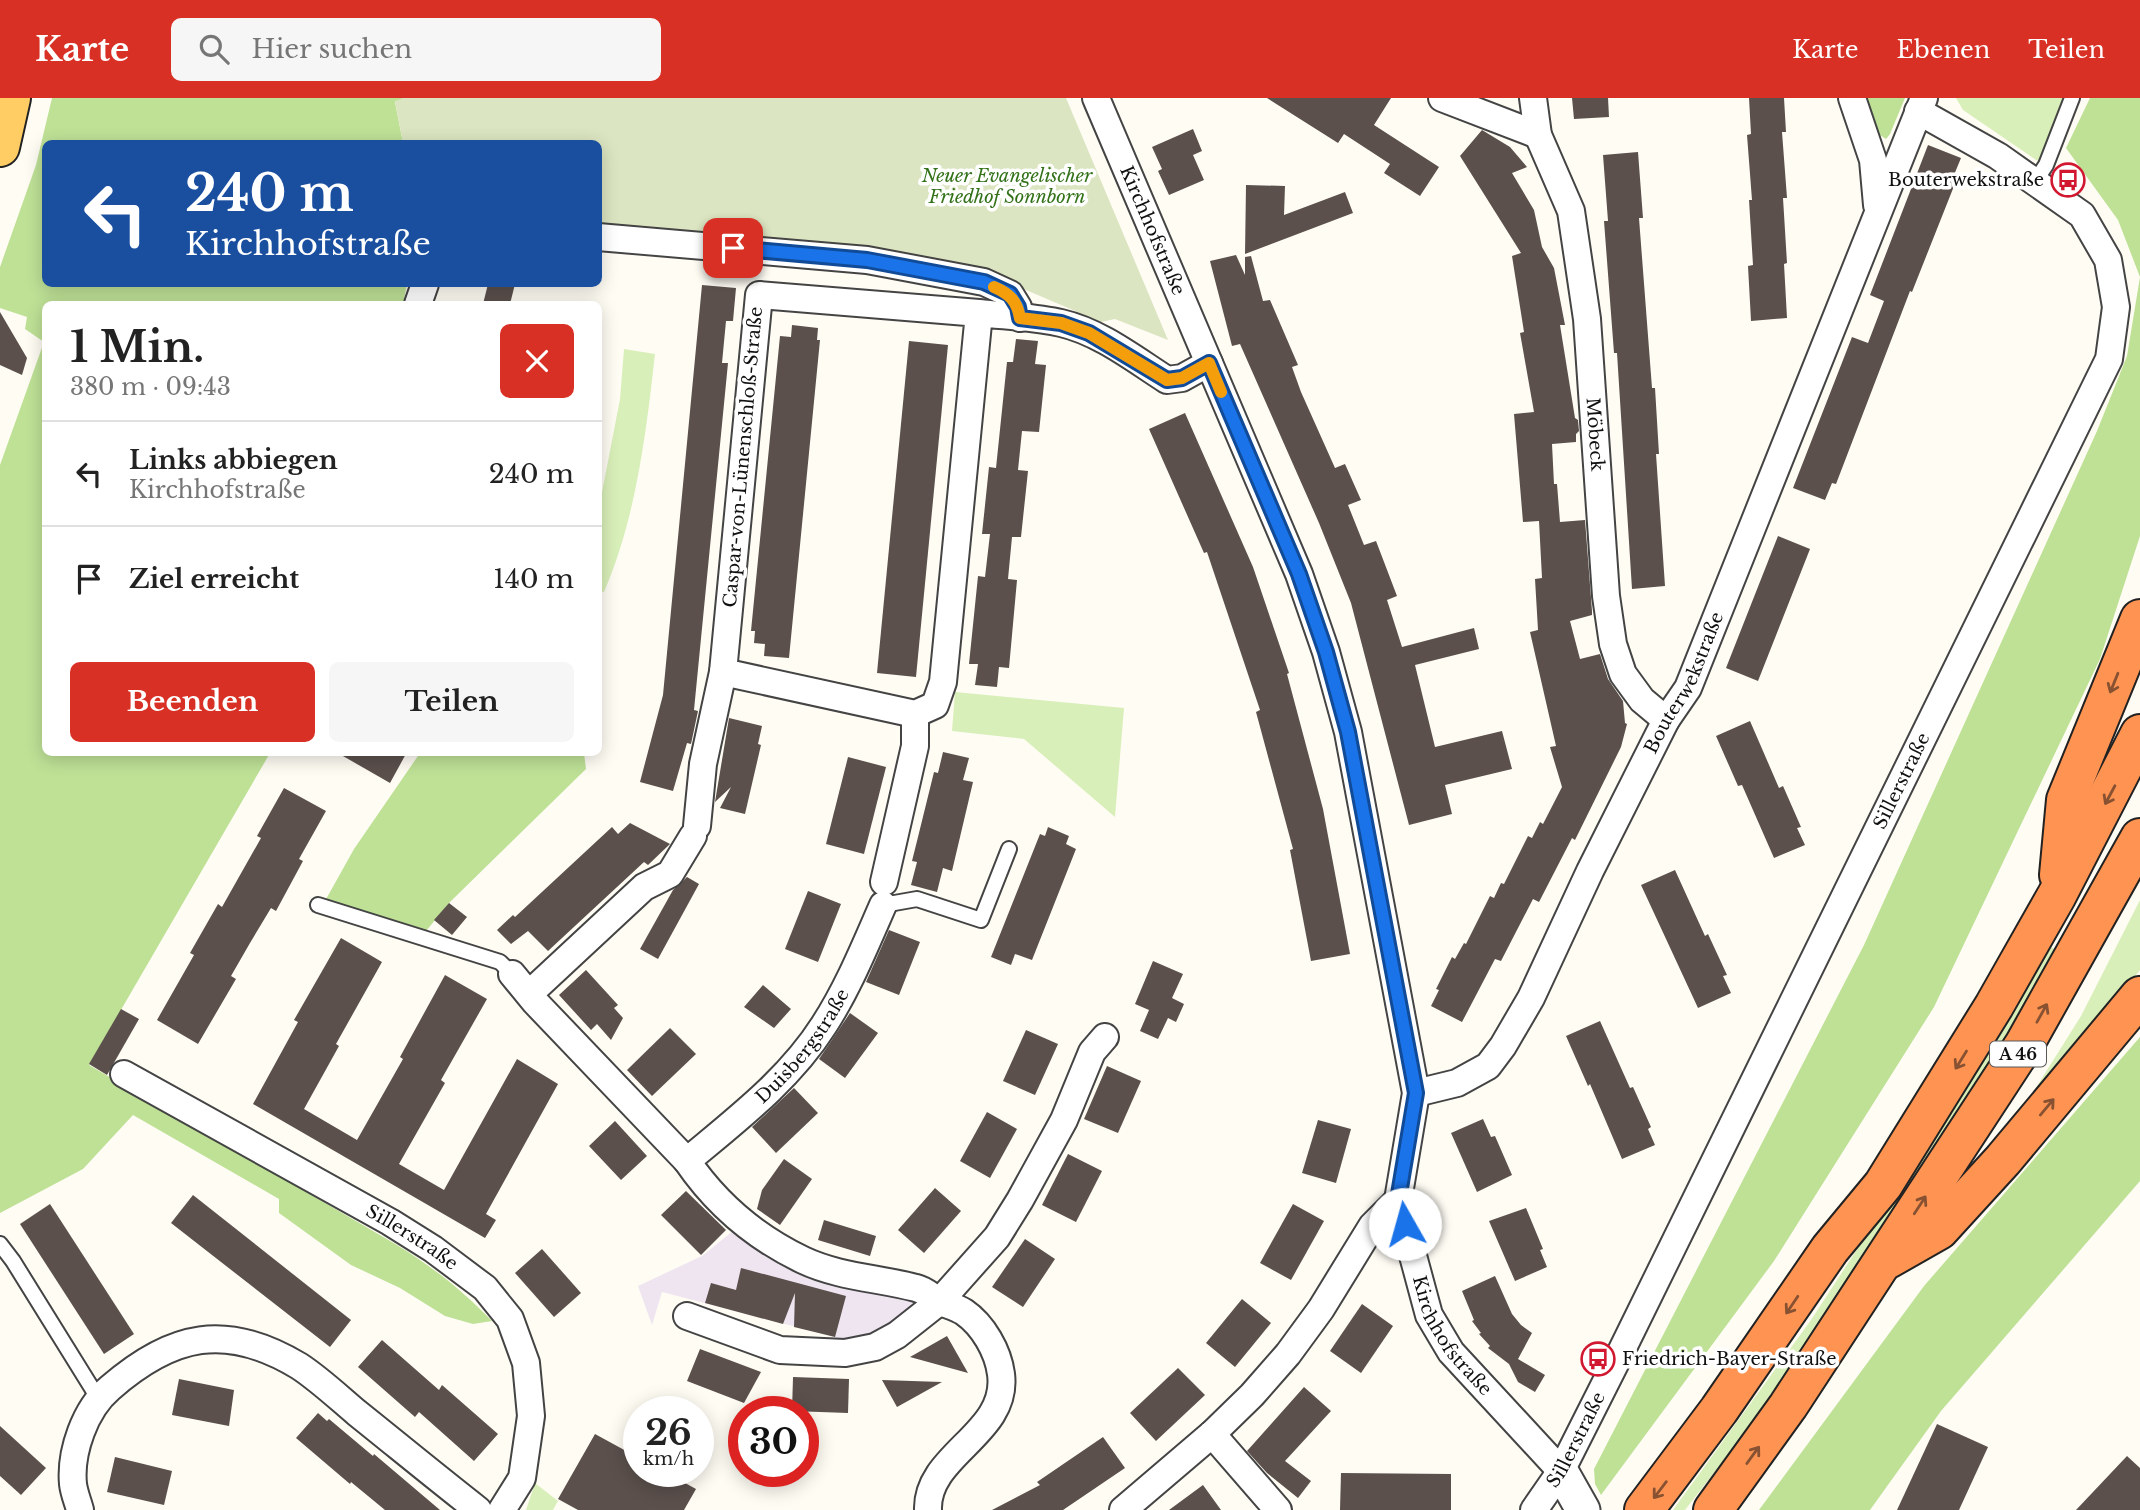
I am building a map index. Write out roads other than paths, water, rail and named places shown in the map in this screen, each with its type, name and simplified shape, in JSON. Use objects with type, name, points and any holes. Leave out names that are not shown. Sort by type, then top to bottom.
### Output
[{"type":"highway","points":[[2057,895],[2066,800],[2140,619]]},
{"type":"highway","name":"A 46","points":[[1644,1510],[1719,1410],[1830,1248],[1883,1185],[1994,1006],[2057,895],[2140,734]]},
{"type":"highway","name":"A 46","points":[[1713,1510],[1788,1406],[2024,1045],[2140,838]]},
{"type":"highway","points":[[1883,1262],[1939,1230],[2003,1160],[2140,996]]},
{"type":"main road","points":[[0,146],[11,98]]},
{"type":"street","name":"Kirchhofstraße","points":[[1096,98],[1299,574],[1326,652],[1348,732],[1416,1093],[1398,1200],[1429,1315],[1451,1352],[1561,1471],[1583,1510]]},
{"type":"street","points":[[1442,98],[1538,135]]},
{"type":"street","name":"Möbeck","points":[[1533,98],[1538,135],[1571,211],[1587,319],[1606,596],[1613,644],[1623,674],[1642,700],[1666,720]]},
{"type":"street","name":"Bouterwekstraße","points":[[1852,98],[1873,160],[1877,211]]},
{"type":"street","name":"Bouterwekstraße","points":[[1416,1093],[1457,1083],[1488,1066],[1531,998],[1666,720],[1688,688],[1921,105]]},
{"type":"street","name":"Sillerstraße","points":[[1534,1510],[1561,1471],[2109,359],[2116,307],[2108,260],[2082,215],[1921,105]]},
{"type":"street","points":[[602,237],[867,260],[984,282],[1010,294],[1018,307],[1020,318],[1061,323],[1089,333],[1167,380],[1182,378],[1209,363]]},
{"type":"street","name":"Caspar-von-Lünenschloß-Straße","points":[[520,984],[644,887],[670,874],[695,831],[703,764],[723,672],[759,295],[1020,318]]},
{"type":"street","points":[[723,672],[915,714],[935,705],[943,682],[979,313]]},
{"type":"street","points":[[884,893],[915,746],[915,714]]},
{"type":"street","name":"Duisbergstraße","points":[[687,1161],[755,1104],[795,1063],[823,1028],[845,990],[884,893]]},
{"type":"street","points":[[520,984],[687,1161],[703,1185],[736,1219],[805,1261],[847,1275],[920,1289],[964,1312],[984,1332],[996,1353],[1001,1376],[999,1399],[990,1418],[936,1477],[928,1510]]},
{"type":"street","points":[[687,1316],[780,1350],[845,1353],[875,1347],[897,1335],[940,1301],[997,1237],[1064,1120],[1092,1052],[1105,1037]]},
{"type":"street","name":"Sillerstraße","points":[[124,1073],[390,1222],[433,1249],[485,1288],[510,1319],[526,1363],[531,1416],[522,1478],[502,1510]]},
{"type":"street","points":[[1123,1510],[1212,1434],[1252,1395],[1288,1354],[1321,1308],[1372,1226],[1398,1200]]},
{"type":"street","points":[[80,1510],[73,1486],[75,1454],[91,1408],[98,1398],[137,1364],[177,1346],[215,1338],[254,1343],[301,1367],[478,1510]]},
{"type":"street","points":[[1212,1434],[1278,1510]]},
{"type":"lane","points":[[2034,183],[2046,165],[2072,98]]},
{"type":"lane","points":[[884,893],[917,898],[981,920],[1009,849]]},
{"type":"lane","points":[[318,905],[500,962],[520,984]]},
{"type":"lane","points":[[0,1244],[98,1398]]},
{"type":"place","name":"Bouterwekstraße","points":[[2068,180]]},
{"type":"place","name":"Friedrich-Bayer-Straße","points":[[1598,1359]]},
{"type":"park label","name":"Neuer Evangelischer Friedhof Sonnborn","points":[[1007,186]]}]
